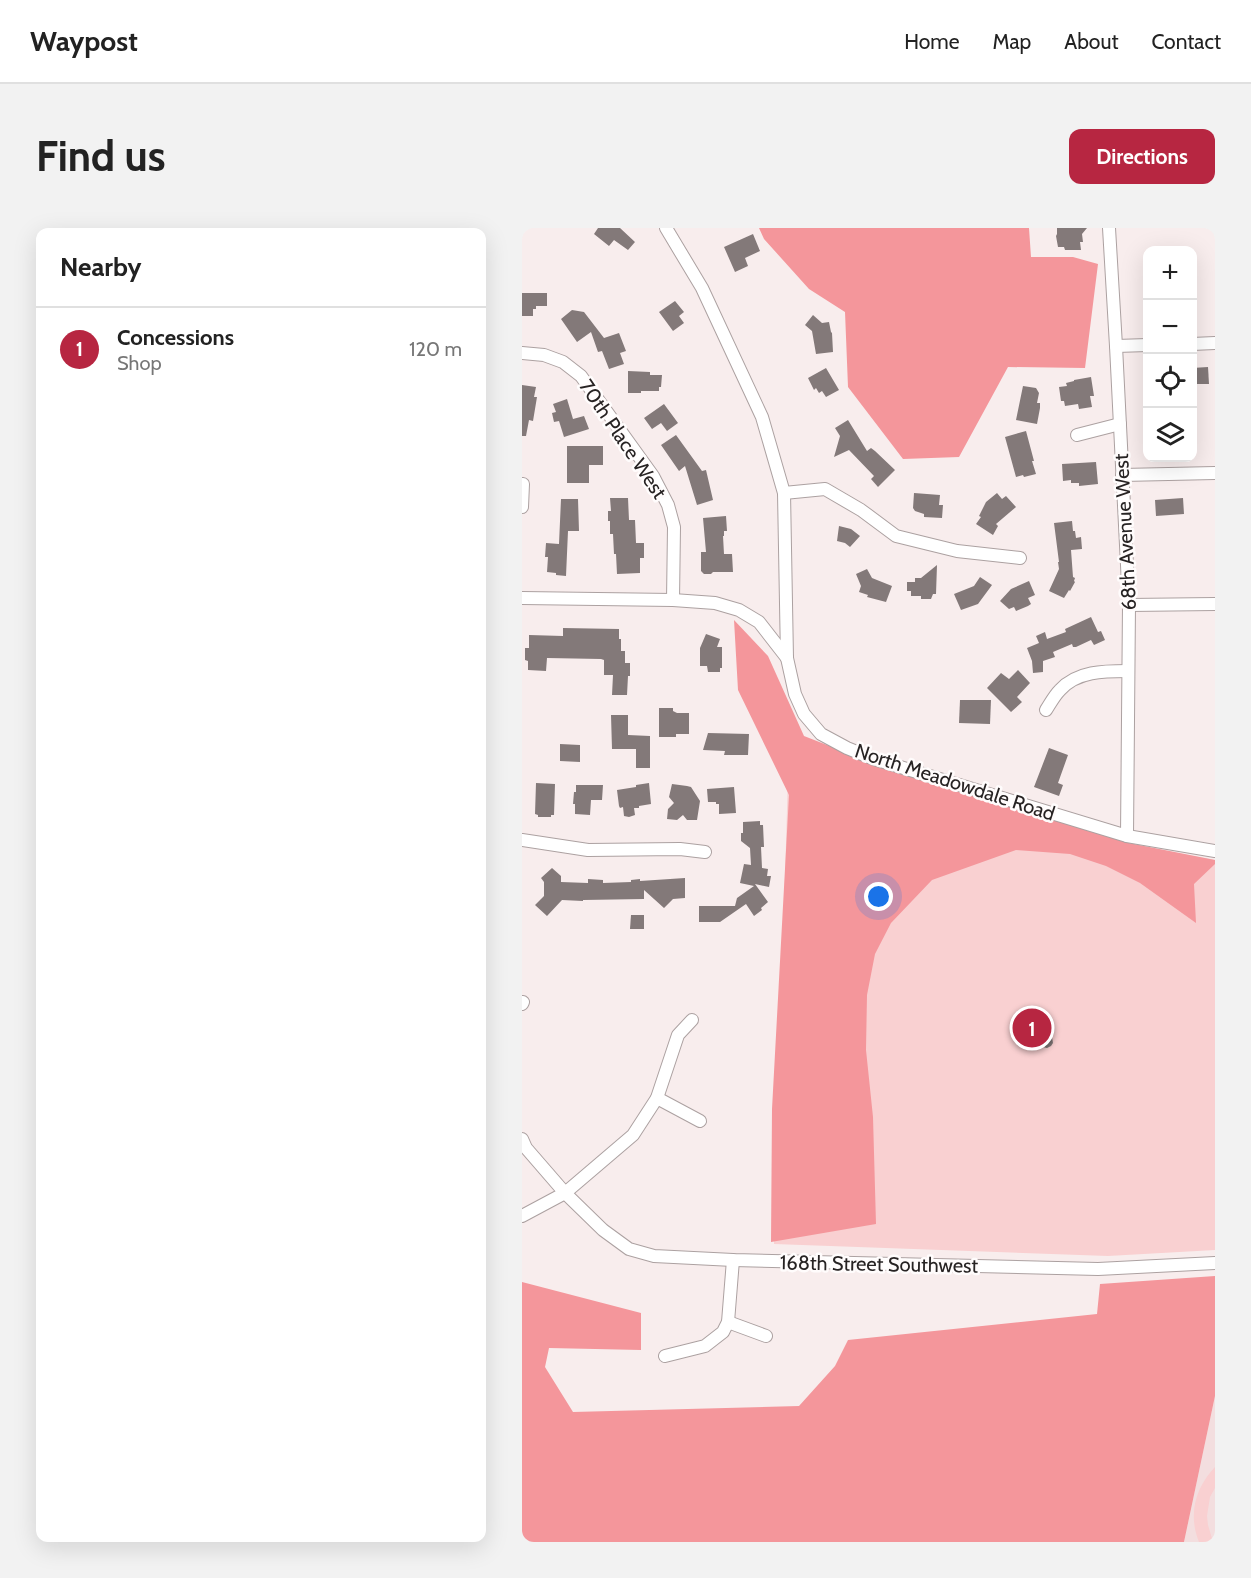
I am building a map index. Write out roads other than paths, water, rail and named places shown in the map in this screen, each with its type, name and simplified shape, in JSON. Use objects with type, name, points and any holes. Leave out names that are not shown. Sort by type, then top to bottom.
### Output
[{"type":"street","name":"North Meadowdale Road","points":[[666,228],[702,288],[762,417],[784,493],[787,658],[795,694],[804,714],[821,734],[874,759],[1127,836],[1215,851]]},
{"type":"street","name":"68th Avenue West","points":[[1108,228],[1129,605],[1127,836]]},
{"type":"street","points":[[1197,344],[1215,343]]},
{"type":"street","points":[[1116,346],[1143,345]]},
{"type":"street","name":"70th Place West","points":[[522,353],[544,354],[562,362],[581,376],[653,476],[668,505],[674,527],[673,600]]},
{"type":"street","points":[[1077,435],[1120,424]]},
{"type":"street","points":[[1122,475],[1215,473]]},
{"type":"street","points":[[522,507],[523,484]]},
{"type":"street","points":[[784,493],[825,489],[861,510],[896,536],[957,551],[1020,558]]},
{"type":"street","points":[[522,598],[673,600],[715,603],[739,610],[759,622],[787,658]]},
{"type":"street","points":[[1129,605],[1215,604]]},
{"type":"street","points":[[1046,710],[1060,689],[1078,678],[1096,672],[1128,671]]},
{"type":"street","points":[[522,840],[588,850],[680,849],[705,852]]},
{"type":"street","points":[[522,1216],[565,1193],[633,1135],[657,1098],[678,1035],[692,1020]]},
{"type":"street","points":[[657,1098],[700,1121]]},
{"type":"street","name":"168th Street Southwest","points":[[522,1139],[526,1148],[565,1193],[603,1230],[629,1249],[654,1256],[1098,1269],[1215,1263]]},
{"type":"street","points":[[665,1356],[705,1346],[723,1332],[728,1322],[733,1260]]},
{"type":"street","points":[[728,1322],[766,1336]]},
{"type":"place","name":"Concessions","points":[[1032,1028]]}]
